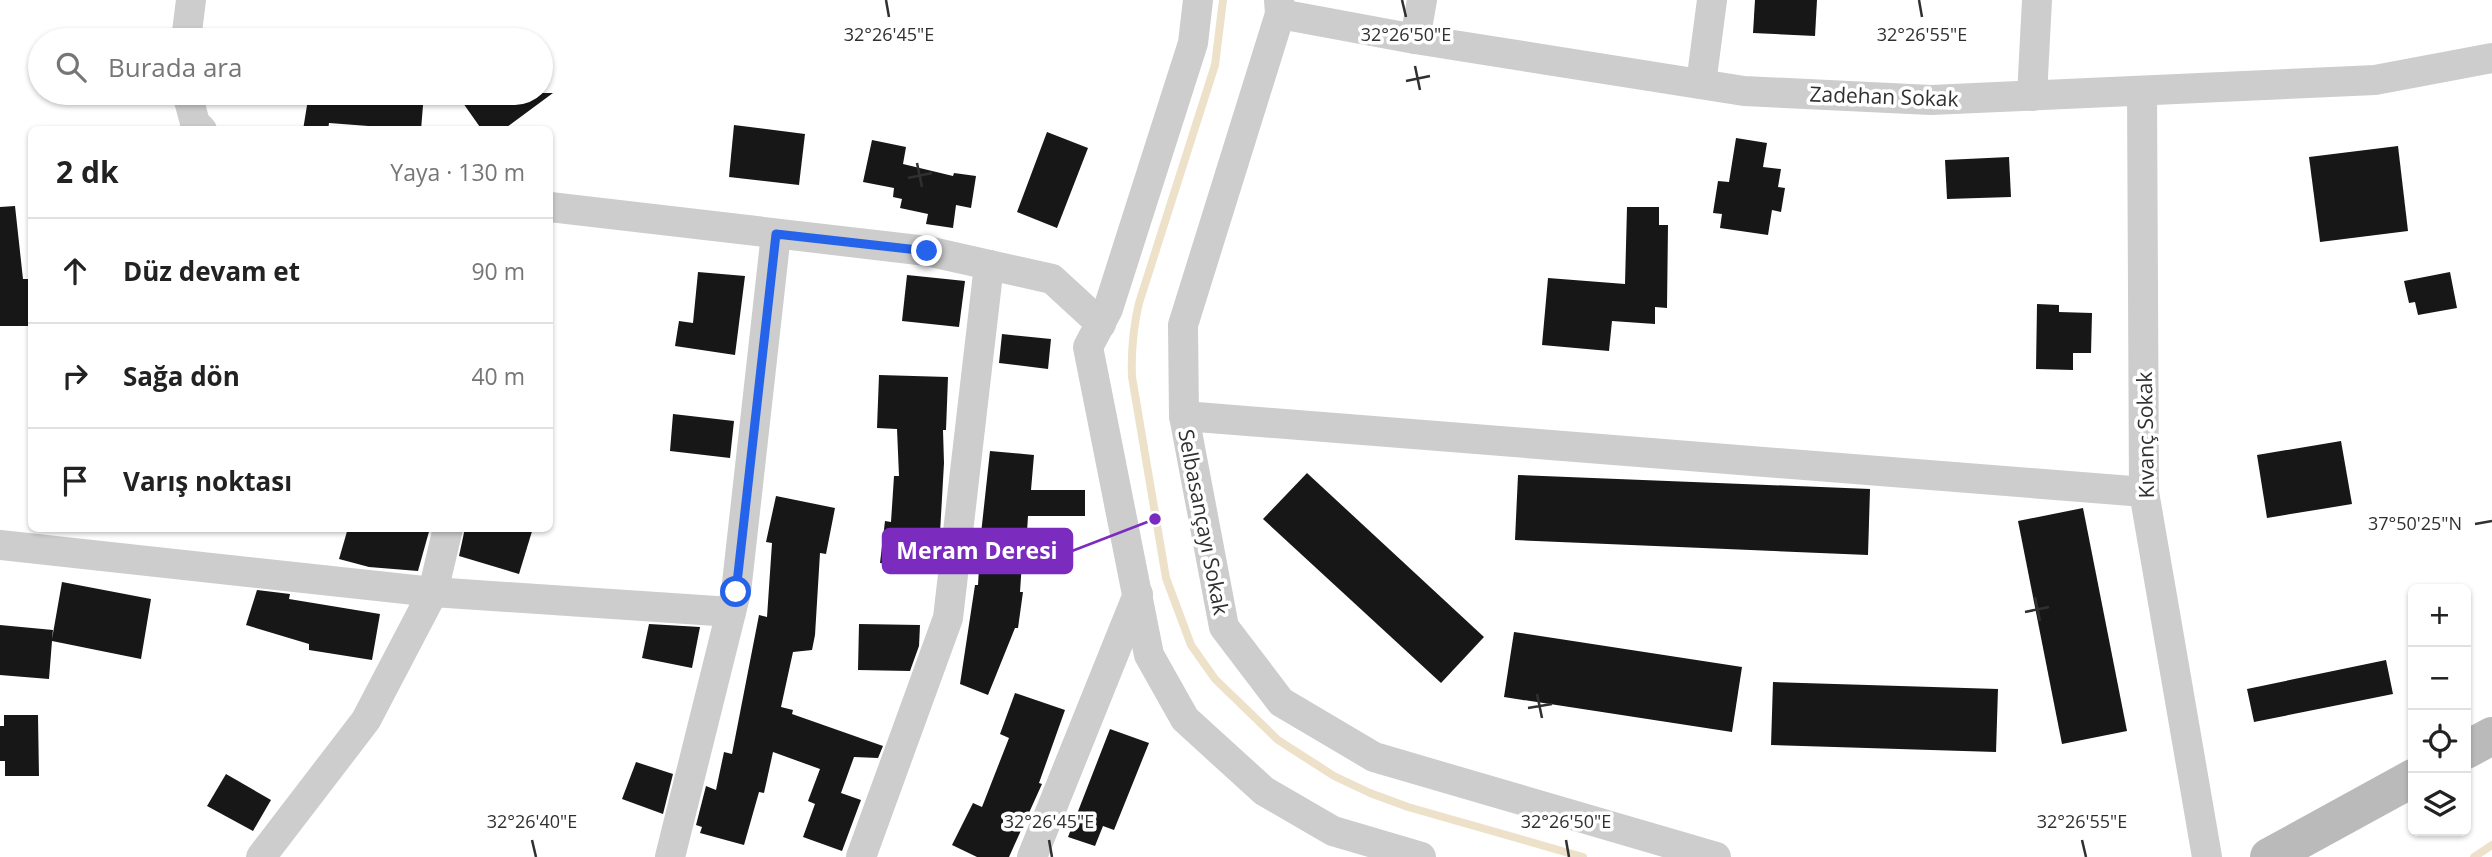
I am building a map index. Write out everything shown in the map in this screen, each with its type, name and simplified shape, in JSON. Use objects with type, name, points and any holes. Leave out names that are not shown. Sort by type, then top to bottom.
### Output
[{"type":"street","points":[[188,28],[191,0]]},
{"type":"street","points":[[1198,0],[1193,43],[1108,309],[1088,347],[1149,655],[1185,719],[1264,791],[1332,844],[1421,857]]},
{"type":"street","points":[[1415,39],[1422,0]]},
{"type":"street","points":[[1701,84],[1712,0]]},
{"type":"street","points":[[2032,96],[2037,0]]},
{"type":"street","name":"Zadehan Sokak","points":[[1280,7],[1415,39],[1744,91],[1931,100],[2375,80],[2492,58]]},
{"type":"street","name":"Selbasançayı Sokak","points":[[1280,7],[1183,325],[1184,416],[1224,627],[1281,702],[1374,757],[1716,857]]},
{"type":"street","name":"Kıvanç Sokak","points":[[2142,91],[2144,492],[2207,857]]},
{"type":"street","points":[[190,105],[198,126]]},
{"type":"street","points":[[553,207],[927,251],[1052,279],[1101,324]]},
{"type":"street","points":[[670,857],[736,592],[776,234]]},
{"type":"street","points":[[861,857],[948,618],[989,265]]},
{"type":"street","points":[[1184,416],[2144,492]]},
{"type":"street","points":[[261,857],[366,720],[433,592],[447,532]]},
{"type":"street","points":[[0,545],[433,592],[731,612]]},
{"type":"street","points":[[1032,857],[1138,594]]},
{"type":"street","points":[[2471,747],[2492,736]]},
{"type":"street","points":[[2269,857],[2408,781]]},
{"type":"street","points":[[2241,857],[2309,834]]},
{"type":"building","points":[[1755,0],[1817,0],[1815,36],[1753,33]]},
{"type":"building","points":[[307,105],[423,105],[421,126],[329,123],[329,126],[304,126]]},
{"type":"building","points":[[464,105],[537,105],[508,126],[479,126]]},
{"type":"building","points":[[734,125],[805,134],[799,185],[729,177]]},
{"type":"building","points":[[1047,132],[1088,148],[1057,228],[1017,212]]},
{"type":"building","points":[[1736,138],[1767,143],[1763,167],[1781,169],[1778,187],[1785,188],[1781,212],[1772,210],[1768,235],[1720,228],[1722,214],[1713,213],[1718,181],[1729,182]]},
{"type":"building","points":[[872,140],[906,147],[903,164],[953,176],[954,173],[976,176],[971,208],[956,205],[953,228],[926,224],[928,214],[900,208],[902,199],[893,197],[894,188],[863,182]]},
{"type":"building","points":[[2398,146],[2408,231],[2320,242],[2309,157]]},
{"type":"building","points":[[2009,157],[2011,197],[1947,199],[1945,160]]},
{"type":"building","points":[[15,206],[23,279],[28,279],[28,326],[0,326],[0,207]]},
{"type":"building","points":[[1627,207],[1659,207],[1659,225],[1668,225],[1667,308],[1655,307],[1655,324],[1612,321],[1609,351],[1542,345],[1548,278],[1625,284]]},
{"type":"building","points":[[698,272],[745,276],[735,355],[675,346],[679,321],[693,323]]},
{"type":"building","points":[[2450,272],[2457,308],[2418,315],[2415,302],[2409,303],[2404,281]]},
{"type":"building","points":[[907,275],[965,281],[959,327],[902,321]]},
{"type":"building","points":[[2037,304],[2059,305],[2059,312],[2092,313],[2091,353],[2073,353],[2073,370],[2036,369]]},
{"type":"building","points":[[1002,334],[1051,339],[1048,369],[999,363]]},
{"type":"building","points":[[879,375],[948,377],[946,430],[943,430],[940,533],[935,570],[880,563],[885,521],[891,522],[894,476],[899,476],[897,429],[877,428]]},
{"type":"building","points":[[673,414],[734,421],[730,458],[670,451]]},
{"type":"building","points":[[2341,441],[2352,504],[2267,518],[2257,455]]},
{"type":"building","points":[[990,451],[1034,455],[1031,490],[1085,490],[1085,516],[1028,516],[1027,532],[1024,532],[1020,592],[1023,592],[1018,628],[1015,628],[988,695],[960,684],[975,585],[978,585]]},
{"type":"building","points":[[1307,473],[1484,637],[1441,683],[1263,519]]},
{"type":"building","points":[[1518,475],[1870,489],[1868,555],[1515,540]]},
{"type":"building","points":[[776,496],[835,508],[826,554],[820,553],[812,650],[793,652],[781,707],[793,710],[792,714],[883,746],[878,758],[854,757],[841,793],[861,800],[842,851],[803,837],[815,804],[808,801],[820,769],[773,752],[764,793],[759,792],[744,845],[700,833],[702,827],[696,825],[706,786],[716,790],[724,752],[732,754],[759,615],[767,617],[772,543],[766,542]]},
{"type":"building","points":[[2083,508],[2127,731],[2062,744],[2018,521]]},
{"type":"building","points":[[347,532],[429,532],[418,571],[369,567],[339,559]]},
{"type":"building","points":[[464,532],[532,532],[519,574],[459,556]]},
{"type":"building","points":[[62,582],[151,599],[141,659],[52,641],[49,679],[0,675],[0,625],[53,630],[52,639]]},
{"type":"building","points":[[257,590],[290,594],[289,599],[380,614],[372,660],[309,650],[309,644],[246,625]]},
{"type":"building","points":[[649,624],[700,627],[692,668],[642,658]]},
{"type":"building","points":[[859,624],[920,625],[919,646],[910,671],[858,670]]},
{"type":"building","points":[[1514,632],[1742,667],[1732,732],[1504,697]]},
{"type":"building","points":[[2386,660],[2393,694],[2254,722],[2247,689]]},
{"type":"building","points":[[1773,682],[1998,689],[1996,752],[1771,745]]},
{"type":"building","points":[[1015,693],[1065,710],[1039,783],[1042,784],[1009,857],[977,857],[952,845],[973,803],[982,807],[1009,738],[1000,734]]},
{"type":"building","points":[[4,715],[38,715],[39,776],[5,776],[5,761],[0,761],[0,726],[4,726]]},
{"type":"building","points":[[1110,729],[1149,743],[1114,830],[1103,826],[1095,846],[1068,837]]},
{"type":"building","points":[[636,762],[673,774],[663,814],[622,799]]},
{"type":"building","points":[[226,774],[271,800],[253,831],[207,806]]},
{"type":"waterway","points":[[1223,0],[1215,65],[1139,303],[1132,349],[1132,377],[1166,578],[1191,645],[1215,679],[1278,740],[1334,776],[1408,807],[1583,857]]},
{"type":"waterway","points":[[2474,857],[2492,845]]},
{"type":"place","name":"Meram Deresi","points":[[1155,519]]},
{"type":"route","points":[[736,592],[776,234],[927,251]]}]
